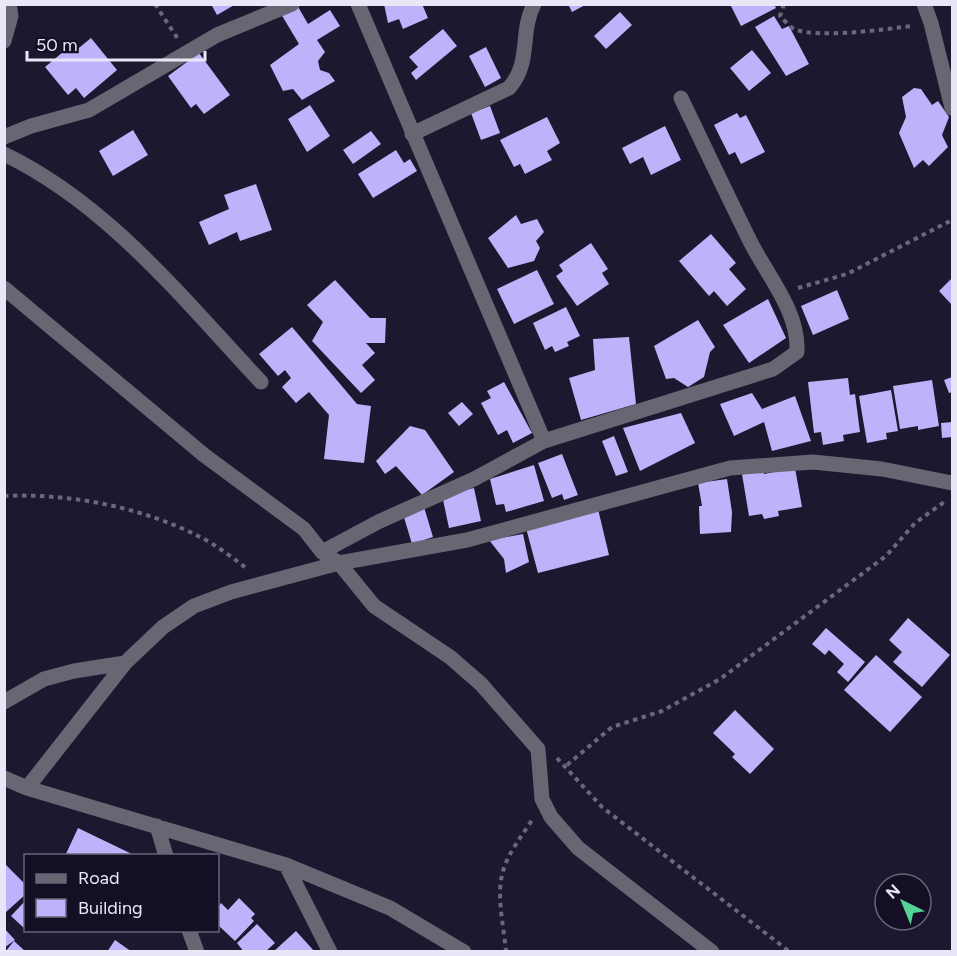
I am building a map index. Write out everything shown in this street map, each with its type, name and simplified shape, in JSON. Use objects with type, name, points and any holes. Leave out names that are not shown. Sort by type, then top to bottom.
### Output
[{"type":"street","points":[[4,41],[11,16],[9,4]]},
{"type":"street","points":[[4,137],[31,126],[88,110],[217,35],[292,4]]},
{"type":"street","points":[[412,134],[509,88],[520,76],[525,55],[525,33],[534,4]]},
{"type":"street","points":[[924,4],[931,23],[952,108]]},
{"type":"street","points":[[360,5],[412,134],[544,441]]},
{"type":"street","points":[[322,552],[378,522],[474,479],[544,441],[773,369],[788,361],[797,352],[798,338],[780,293],[752,246],[681,98]]},
{"type":"street","points":[[4,154],[78,197],[129,244],[261,382]]},
{"type":"street","points":[[4,288],[204,455],[304,530],[322,552],[339,563],[374,606],[450,657],[481,684],[538,749],[542,799],[551,817],[578,848],[712,951]]},
{"type":"street","points":[[464,951],[390,908],[286,865],[13,786],[125,663],[163,627],[194,606],[266,582],[339,563],[467,540],[730,468],[813,462],[882,469],[952,483]]},
{"type":"street","points":[[4,702],[44,679],[74,670],[125,663]]},
{"type":"street","points":[[157,826],[166,854]]},
{"type":"street","points":[[286,865],[330,951]]},
{"type":"street","points":[[189,932],[193,950]]},
{"type":"path","points":[[155,4],[188,53]]},
{"type":"path","points":[[784,4],[780,16],[794,29],[872,31],[931,23]]},
{"type":"path","points":[[780,293],[847,274],[952,220]]},
{"type":"path","points":[[4,496],[43,494],[132,511],[201,537],[266,582]]},
{"type":"path","points":[[567,765],[612,728],[662,711],[720,679],[886,556],[915,524],[952,497]]},
{"type":"path","points":[[538,749],[555,756],[567,765],[602,807],[790,951]]},
{"type":"path","points":[[506,951],[500,885],[503,868],[542,799]]},
{"type":"building","points":[[211,4],[236,4],[217,15]]},
{"type":"building","points":[[384,4],[422,4],[428,18],[403,29],[399,19],[388,23]]},
{"type":"building","points":[[568,4],[587,4],[572,12]]},
{"type":"building","points":[[730,4],[774,4],[776,8],[741,26]]},
{"type":"building","points":[[297,5],[308,24],[330,10],[340,26],[317,40],[325,52],[318,61],[320,70],[329,73],[335,81],[302,100],[293,89],[283,91],[270,65],[299,44],[281,14]]},
{"type":"building","points":[[620,12],[632,25],[606,49],[594,36]]},
{"type":"building","points":[[774,16],[782,29],[789,26],[809,64],[786,76],[755,27]]},
{"type":"building","points":[[443,29],[457,46],[416,80],[411,73],[418,67],[409,57]]},
{"type":"building","points":[[91,38],[117,70],[84,98],[76,88],[68,95],[45,67],[69,47],[74,52]]},
{"type":"building","points":[[486,47],[501,78],[485,87],[469,56]]},
{"type":"building","points":[[752,50],[771,73],[749,91],[730,68]]},
{"type":"building","points":[[199,53],[230,95],[204,114],[196,104],[191,108],[168,76]]},
{"type":"building","points":[[914,88],[921,89],[932,105],[938,101],[949,117],[942,135],[948,147],[929,166],[923,160],[914,168],[899,133],[906,117],[902,97]]},
{"type":"building","points":[[310,105],[330,136],[307,152],[288,119]]},
{"type":"building","points":[[490,106],[500,133],[481,140],[471,113]]},
{"type":"building","points":[[737,113],[740,118],[746,115],[765,152],[741,164],[735,152],[729,155],[714,125]]},
{"type":"building","points":[[547,117],[560,143],[547,151],[552,160],[525,174],[520,164],[514,167],[500,140]]},
{"type":"building","points":[[665,126],[681,160],[651,175],[643,157],[630,164],[622,148]]},
{"type":"building","points":[[133,130],[148,155],[113,176],[99,151]]},
{"type":"building","points":[[371,131],[381,144],[353,164],[343,150]]},
{"type":"building","points":[[396,150],[404,163],[410,159],[417,171],[373,198],[358,174]]},
{"type":"building","points":[[256,184],[272,230],[240,241],[237,232],[209,245],[199,222],[229,209],[224,195]]},
{"type":"building","points":[[516,215],[521,224],[537,219],[544,232],[536,241],[540,248],[534,261],[508,268],[488,238]]},
{"type":"building","points":[[711,234],[736,263],[729,269],[746,289],[727,306],[714,291],[709,296],[679,261]]},
{"type":"building","points":[[591,243],[608,269],[602,273],[609,284],[577,306],[556,276],[563,271],[559,265]]},
{"type":"building","points":[[537,270],[554,304],[514,324],[497,289]]},
{"type":"building","points":[[952,278],[952,305],[939,291]]},
{"type":"building","points":[[335,280],[370,318],[386,318],[385,343],[366,343],[375,353],[362,365],[375,380],[361,393],[312,341],[323,322],[307,305]]},
{"type":"building","points":[[837,290],[849,319],[813,335],[801,306]]},
{"type":"building","points":[[768,299],[786,338],[749,363],[723,325]]},
{"type":"building","points":[[566,307],[580,336],[567,342],[569,346],[555,352],[552,346],[545,350],[533,323]]},
{"type":"building","points":[[698,320],[715,347],[710,352],[704,377],[688,387],[674,378],[666,379],[654,346]]},
{"type":"building","points":[[292,327],[357,404],[371,406],[364,463],[324,459],[329,415],[309,392],[296,403],[282,387],[291,378],[285,370],[278,376],[259,354]]},
{"type":"building","points":[[629,337],[636,404],[581,420],[569,378],[595,370],[593,339]]},
{"type":"building","points":[[952,377],[952,392],[949,393],[944,380]]},
{"type":"building","points":[[848,378],[850,395],[855,394],[860,432],[843,435],[844,441],[823,445],[821,432],[814,433],[808,382]]},
{"type":"building","points":[[932,380],[939,426],[918,430],[918,426],[900,429],[893,386]]},
{"type":"building","points":[[504,382],[532,433],[513,443],[507,430],[498,435],[481,403],[491,398],[487,391]]},
{"type":"building","points":[[891,390],[898,431],[886,433],[887,439],[867,443],[859,396]]},
{"type":"building","points":[[752,393],[762,409],[795,396],[811,441],[772,451],[764,422],[734,436],[720,404]]},
{"type":"building","points":[[462,402],[473,414],[459,426],[448,413]]},
{"type":"building","points":[[681,413],[695,443],[640,471],[623,428]]},
{"type":"building","points":[[952,422],[952,437],[942,438],[941,423]]},
{"type":"building","points":[[410,426],[425,430],[454,472],[422,495],[396,466],[385,474],[376,461]]},
{"type":"building","points":[[614,436],[628,472],[616,476],[602,441]]},
{"type":"building","points":[[562,454],[578,495],[564,500],[562,494],[552,498],[538,463]]},
{"type":"building","points":[[534,465],[544,501],[506,512],[504,504],[496,505],[490,479]]},
{"type":"building","points":[[795,468],[802,507],[778,511],[779,516],[764,519],[762,514],[749,516],[742,474],[763,470],[764,474]]},
{"type":"building","points":[[727,479],[732,512],[731,532],[700,534],[699,506],[702,506],[698,483]]},
{"type":"building","points":[[474,488],[481,521],[449,528],[442,495]]},
{"type":"building","points":[[424,507],[433,537],[412,544],[403,514]]},
{"type":"building","points":[[598,509],[609,555],[538,573],[526,528]]},
{"type":"building","points":[[523,534],[529,562],[506,573],[504,559],[489,540]]},
{"type":"building","points":[[908,618],[950,655],[922,687],[893,662],[902,652],[889,640]]},
{"type":"building","points":[[826,628],[865,662],[848,682],[837,672],[844,664],[829,650],[825,655],[812,644]]},
{"type":"building","points":[[876,655],[922,697],[890,732],[844,690]]},
{"type":"building","points":[[735,710],[774,749],[750,774],[732,757],[735,754],[713,733]]},
{"type":"building","points":[[78,828],[132,854],[66,854]]},
{"type":"building","points":[[6,865],[24,883],[24,896],[6,912]]},
{"type":"building","points":[[239,898],[255,914],[251,918],[254,921],[235,941],[219,926],[219,906],[221,903],[228,910]]},
{"type":"building","points":[[24,902],[24,928],[11,916]]},
{"type":"building","points":[[257,924],[275,943],[265,952],[244,952],[237,943]]},
{"type":"building","points":[[4,928],[15,940],[4,948]]},
{"type":"building","points":[[296,931],[315,952],[273,952]]},
{"type":"building","points":[[115,940],[132,952],[107,952]]},
{"type":"building","points":[[14,941],[26,952],[5,952]]}]
